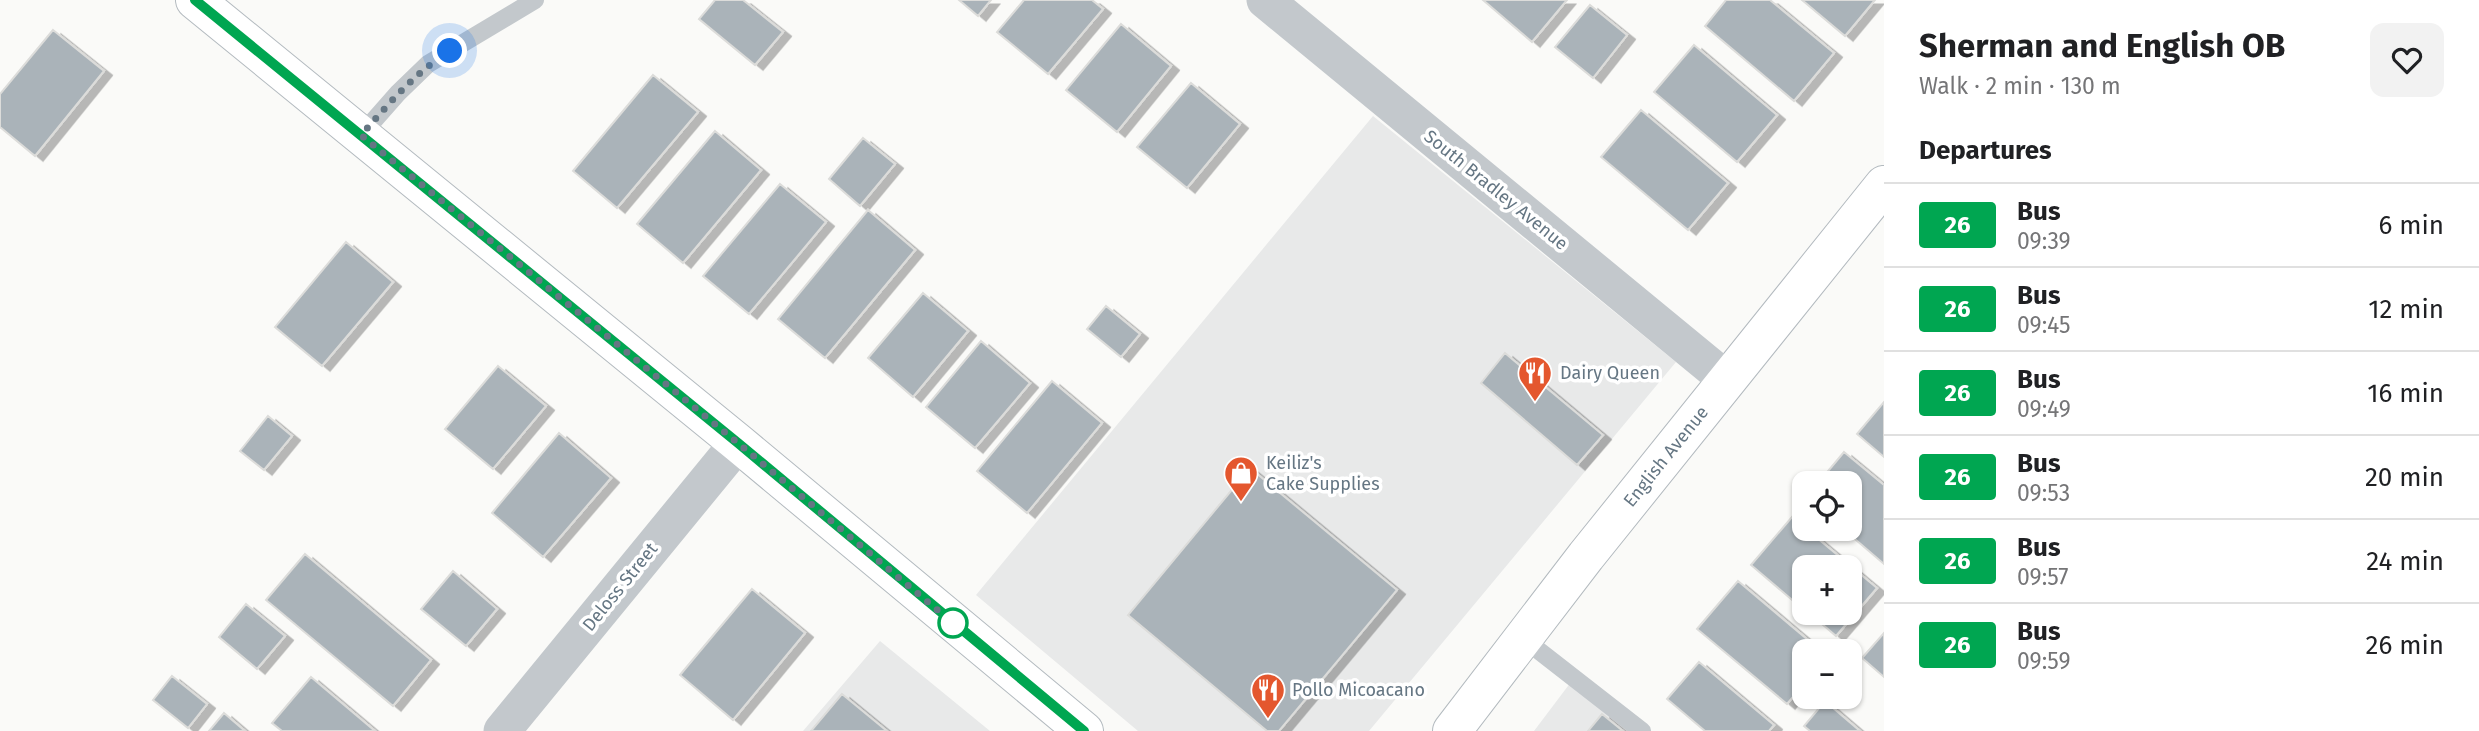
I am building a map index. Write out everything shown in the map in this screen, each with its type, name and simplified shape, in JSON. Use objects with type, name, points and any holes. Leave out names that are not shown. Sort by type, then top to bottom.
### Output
[{"type":"main road","points":[[195,0],[738,443],[1084,731]]},
{"type":"main road","name":"English Avenue","points":[[1452,731],[1587,556],[1884,185]]},
{"type":"street","name":"South Bradley Avenue","points":[[1265,0],[1727,380]]},
{"type":"street","name":"Deloss Street","points":[[502,731],[738,443]]},
{"type":"lane","points":[[361,135],[428,64],[535,0]]},
{"type":"lane","points":[[1524,639],[1642,731]]},
{"type":"shaded area","points":[[1373,116],[1676,362],[1369,731],[1138,731],[976,595]]},
{"type":"shaded area","points":[[880,641],[990,731],[803,731]]},
{"type":"shaded area","points":[[1574,678],[1634,731],[1534,731]]},
{"type":"building","points":[[715,0],[743,0],[783,32],[755,65],[699,19]]},
{"type":"building","points":[[959,0],[991,0],[978,16]]},
{"type":"building","points":[[1024,0],[1092,0],[1103,9],[1048,74],[997,32]]},
{"type":"building","points":[[1483,0],[1567,0],[1532,42]]},
{"type":"building","points":[[1726,0],[1770,0],[1834,53],[1794,101],[1705,26]]},
{"type":"building","points":[[1802,0],[1875,0],[1845,36]]},
{"type":"building","points":[[1590,5],[1627,35],[1593,78],[1555,47]]},
{"type":"building","points":[[1121,24],[1171,66],[1117,132],[1066,90]]},
{"type":"building","points":[[53,30],[104,71],[35,156],[0,127],[0,94]]},
{"type":"building","points":[[1694,45],[1777,115],[1737,162],[1654,92]]},
{"type":"building","points":[[653,75],[698,112],[617,208],[573,171]]},
{"type":"building","points":[[1191,83],[1240,124],[1187,188],[1137,147]]},
{"type":"building","points":[[1641,110],[1728,183],[1688,230],[1601,157]]},
{"type":"building","points":[[715,131],[761,170],[683,263],[637,224]]},
{"type":"building","points":[[863,138],[895,164],[860,206],[829,179]]},
{"type":"building","points":[[780,184],[826,222],[749,314],[703,276]]},
{"type":"building","points":[[868,210],[915,250],[825,358],[778,319]]},
{"type":"building","points":[[346,242],[393,282],[322,366],[275,327]]},
{"type":"building","points":[[923,293],[968,331],[913,397],[868,358]]},
{"type":"building","points":[[1106,306],[1140,334],[1121,357],[1087,329]]},
{"type":"building","points":[[981,341],[1030,383],[975,448],[926,407]]},
{"type":"building","name":"Dairy Queen","points":[[1505,353],[1603,435],[1577,465],[1481,383]]},
{"type":"building","points":[[498,366],[546,406],[493,469],[445,429]]},
{"type":"building","points":[[1052,381],[1102,423],[1027,513],[977,471]]},
{"type":"building","points":[[1884,402],[1884,457],[1857,434]]},
{"type":"building","points":[[268,416],[292,436],[264,470],[240,451]]},
{"type":"building","points":[[559,433],[611,478],[543,557],[492,513]]},
{"type":"building","points":[[1844,452],[1884,485],[1884,564],[1857,541],[1862,541],[1862,471],[1828,471]]},
{"type":"building","points":[[1250,468],[1397,590],[1279,731],[1267,731],[1128,615]]},
{"type":"building","points":[[1792,517],[1792,541],[1821,541],[1837,555],[1792,555],[1792,600],[1751,565]]},
{"type":"building","points":[[305,554],[431,660],[393,706],[266,600]]},
{"type":"building","points":[[453,571],[497,609],[466,646],[421,609]]},
{"type":"building","points":[[1862,575],[1877,588],[1862,606]]},
{"type":"building","points":[[1738,581],[1807,639],[1792,639],[1792,698],[1787,704],[1697,629]]},
{"type":"building","points":[[752,589],[805,633],[733,720],[680,675]]},
{"type":"building","points":[[246,604],[285,636],[257,669],[219,637]]},
{"type":"building","points":[[1823,625],[1845,625],[1836,636]]},
{"type":"building","points":[[1884,633],[1884,677],[1862,658]]},
{"type":"building","points":[[1699,662],[1774,725],[1769,731],[1705,731],[1667,699]]},
{"type":"building","points":[[172,676],[207,704],[188,728],[153,700]]},
{"type":"building","points":[[311,677],[375,731],[282,731],[272,723]]},
{"type":"building","points":[[842,694],[887,731],[811,731]]},
{"type":"building","points":[[1818,709],[1834,709],[1860,731],[1810,731],[1804,726]]},
{"type":"building","points":[[224,713],[245,731],[209,731]]},
{"type":"building","points":[[1602,714],[1623,731],[1588,731]]},
{"type":"bus line","name":"26","points":[[195,0],[738,443],[1084,731]]},
{"type":"place","name":"Dairy Queen","points":[[1535,403]]},
{"type":"place","name":"Keiliz's Cake Supplies","points":[[1241,503]]},
{"type":"place","name":"Pollo Micoacano","points":[[1268,720]]},
{"type":"route","points":[[450,51],[428,64],[361,135],[738,443],[953,623]]}]
